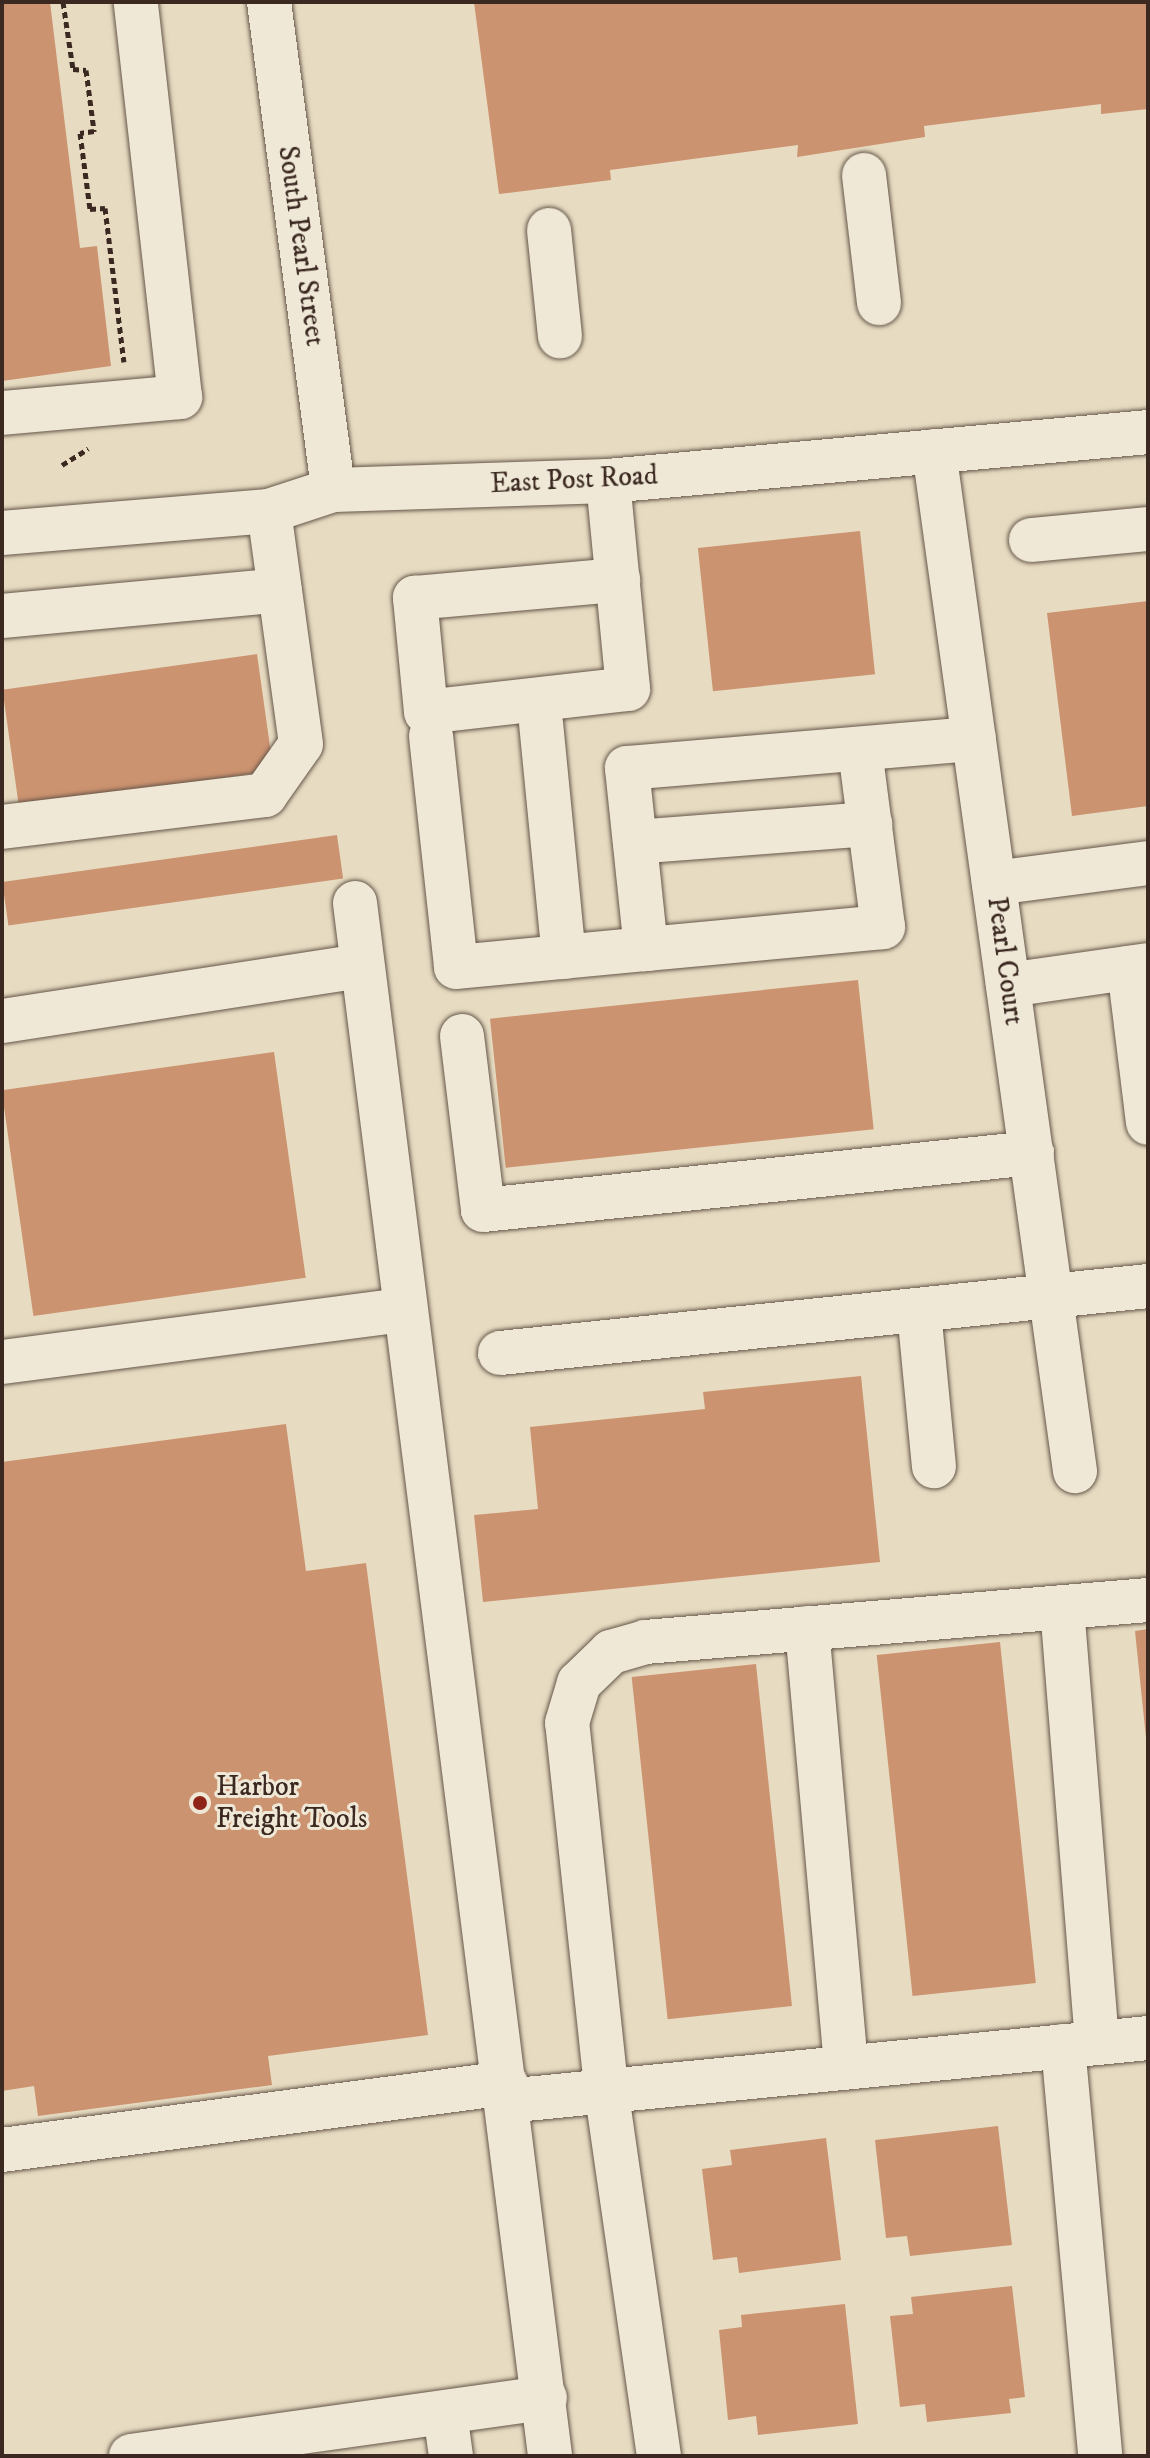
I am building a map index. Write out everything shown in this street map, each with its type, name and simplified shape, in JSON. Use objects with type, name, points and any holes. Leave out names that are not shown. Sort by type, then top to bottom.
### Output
[{"type":"street","points":[[2,413],[180,397],[136,2]]},
{"type":"street","name":"South Pearl Street","points":[[269,2],[333,490]]},
{"type":"street","points":[[864,175],[879,303]]},
{"type":"street","points":[[549,230],[560,336]]},
{"type":"street","name":"East Post Road","points":[[2,533],[269,511],[333,490],[608,481],[1148,432]]},
{"type":"street","name":"Pearl Court","points":[[934,451],[1075,1471]]},
{"type":"street","points":[[608,481],[618,580],[628,689],[426,712],[415,598],[618,580]]},
{"type":"street","points":[[2,827],[265,795],[301,744],[269,511]]},
{"type":"street","points":[[1031,540],[1148,529]]},
{"type":"street","points":[[2,616],[280,590]]},
{"type":"street","points":[[541,723],[564,957]]},
{"type":"street","points":[[431,736],[456,967],[883,927],[860,749]]},
{"type":"street","points":[[646,949],[627,768],[974,739]]},
{"type":"street","points":[[635,842],[870,824]]},
{"type":"street","points":[[994,883],[1148,863]]},
{"type":"street","points":[[355,903],[403,1310],[506,2092],[550,2456]]},
{"type":"street","points":[[2,1021],[362,966]]},
{"type":"street","points":[[1008,985],[1138,967],[1148,1123]]},
{"type":"street","points":[[462,1036],[483,1210],[1032,1153]]},
{"type":"street","points":[[500,1353],[1148,1286]]},
{"type":"street","points":[[2,1362],[403,1310]]},
{"type":"street","points":[[919,1311],[934,1466]]},
{"type":"street","points":[[659,2456],[606,2086],[567,1723],[579,1683],[611,1652],[645,1642],[1148,1600]]},
{"type":"street","points":[[1062,1607],[1100,2456]]},
{"type":"street","points":[[807,1628],[846,2065]]},
{"type":"street","points":[[2,2150],[506,2092],[606,2086],[1148,2038]]},
{"type":"street","points":[[131,2456],[226,2450],[545,2398]]},
{"type":"street","points":[[545,2398],[577,2456]]},
{"type":"street","points":[[445,2413],[451,2456]]},
{"type":"path","points":[[63,2],[73,69],[86,70],[94,131],[80,133],[90,209],[105,208],[128,401]]},
{"type":"path","points":[[62,465],[98,444]]},
{"type":"building","points":[[2,2],[50,2],[80,248],[97,246],[111,366],[2,381]]},
{"type":"building","points":[[474,2],[1148,2],[1148,109],[1101,114],[1101,104],[924,126],[925,137],[797,157],[798,145],[610,170],[611,180],[499,194]]},
{"type":"building","points":[[860,531],[875,674],[713,691],[698,548]]},
{"type":"building","points":[[1148,601],[1148,806],[1072,816],[1047,613]]},
{"type":"building","points":[[257,654],[273,771],[19,807],[3,690]]},
{"type":"building","points":[[337,835],[343,879],[8,926],[2,882]]},
{"type":"building","points":[[858,980],[874,1129],[506,1168],[490,1019]]},
{"type":"building","points":[[274,1052],[306,1278],[33,1316],[2,1090]]},
{"type":"building","points":[[861,1376],[880,1562],[483,1602],[474,1515],[538,1509],[530,1427],[705,1409],[703,1392]]},
{"type":"building","name":"Harbor Freight Tools","points":[[286,1424],[306,1571],[366,1563],[428,2035],[268,2056],[272,2085],[38,2116],[34,2086],[2,2091],[2,1462]]},
{"type":"building","points":[[1148,1629],[1148,1738],[1146,1738],[1135,1631]]},
{"type":"building","points":[[1000,1642],[1036,1983],[913,1996],[877,1655]]},
{"type":"building","points":[[756,1664],[792,2006],[668,2019],[632,1677]]},
{"type":"building","points":[[998,2126],[1012,2245],[910,2256],[907,2236],[886,2238],[875,2140]]},
{"type":"building","points":[[826,2138],[841,2260],[739,2273],[737,2257],[713,2260],[702,2169],[732,2165],[730,2150]]},
{"type":"building","points":[[1012,2286],[1025,2397],[1009,2399],[1011,2413],[927,2422],[925,2404],[900,2407],[890,2316],[913,2314],[911,2297]]},
{"type":"building","points":[[845,2304],[858,2424],[758,2435],[756,2416],[728,2420],[719,2330],[742,2327],[741,2315]]},
{"type":"place","name":"Harbor Freight Tools","points":[[200,1803]]}]
